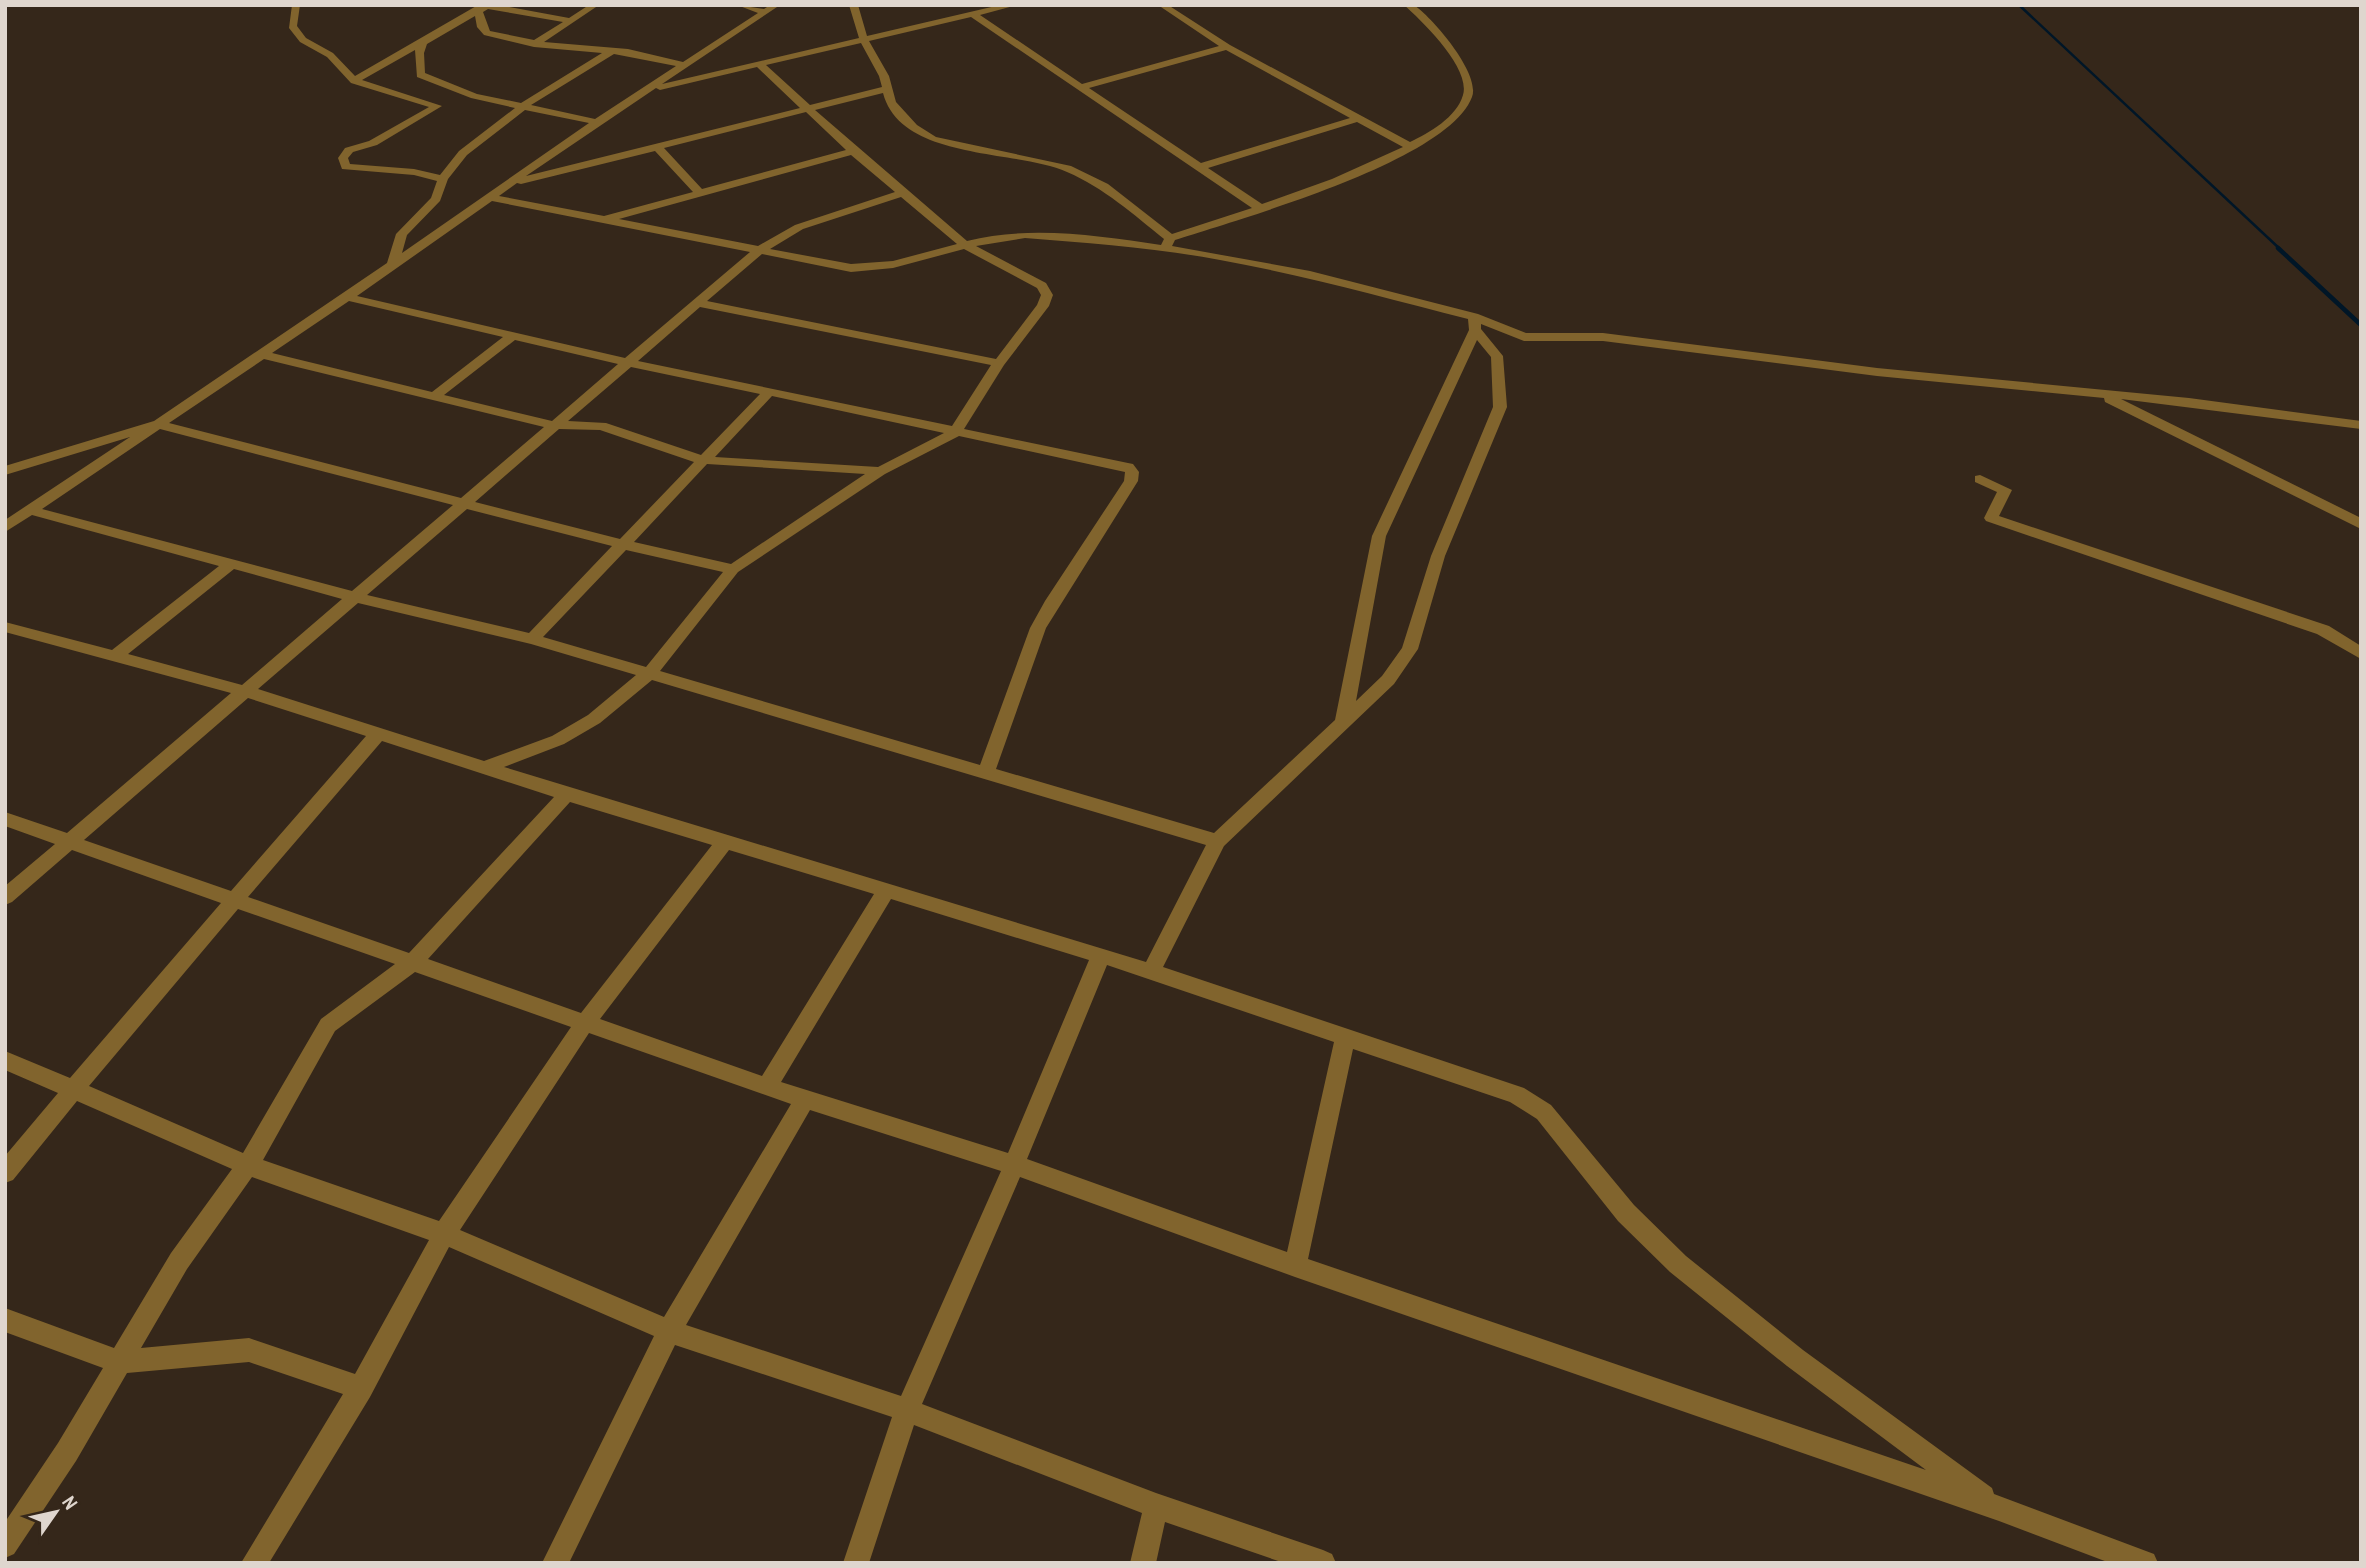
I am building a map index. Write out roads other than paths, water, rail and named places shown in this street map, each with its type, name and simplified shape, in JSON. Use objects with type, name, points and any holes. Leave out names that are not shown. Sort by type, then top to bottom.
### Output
[{"type":"street","points":[[296,5],[292,26],[295,31],[303,40],[330,55],[354,81],[437,106]]},
{"type":"street","points":[[534,44],[595,5]]},
{"type":"street","points":[[741,5],[766,12]]},
{"type":"street","points":[[5,527],[347,297],[597,122],[776,5]]},
{"type":"street","points":[[853,5],[864,40],[891,103],[913,127],[933,139],[1067,168],[1104,186],[1168,244]]},
{"type":"street","points":[[650,89],[1013,5]]},
{"type":"street","points":[[1162,5],[1227,47],[1413,148]]},
{"type":"street","points":[[1168,244],[1378,164],[1426,141],[1461,111],[1468,97],[1462,68],[1441,38],[1408,5]]},
{"type":"street","points":[[354,81],[484,7],[568,20]]},
{"type":"street","points":[[484,7],[482,27],[487,33],[534,44],[612,51],[685,65]]},
{"type":"street","points":[[974,15],[1260,208]]},
{"type":"street","points":[[422,42],[419,60],[420,84],[437,106]]},
{"type":"street","points":[[1081,87],[1227,47]]},
{"type":"street","points":[[393,264],[402,233],[436,199],[443,179],[463,153],[523,106],[612,51]]},
{"type":"street","points":[[484,768],[574,732],[613,705],[650,673],[733,569],[880,471],[954,433],[999,363],[1043,306],[1047,295],[1042,286],[965,245],[853,151],[759,64]]},
{"type":"street","points":[[420,84],[597,122]]},
{"type":"street","points":[[509,184],[887,89]]},
{"type":"street","points":[[437,106],[373,143],[349,150],[343,158],[346,167],[414,172],[443,179]]},
{"type":"street","points":[[1199,167],[1359,118]]},
{"type":"street","points":[[657,147],[700,193]]},
{"type":"street","points":[[603,220],[853,151]]},
{"type":"street","points":[[5,897],[758,251],[799,227],[902,193]]},
{"type":"street","points":[[489,197],[851,268],[893,264],[965,245],[1025,235],[1168,244],[1310,275],[1524,337],[1603,337],[1877,372],[2189,402],[2361,425]]},
{"type":"street","points":[[347,297],[768,393],[954,433],[1123,464],[1132,472],[1131,481],[1050,605],[1038,628],[986,772]]},
{"type":"street","points":[[697,303],[999,363]]},
{"type":"street","points":[[1152,971],[1217,841],[1388,680],[1410,649],[1437,556],[1500,407],[1497,356],[1474,323]]},
{"type":"street","points":[[1343,724],[1379,536],[1474,323]]},
{"type":"street","points":[[434,396],[514,335]]},
{"type":"street","points":[[261,354],[553,425],[601,426],[703,460],[880,471]]},
{"type":"street","points":[[532,639],[768,393]]},
{"type":"street","points":[[2100,394],[2361,524]]},
{"type":"street","points":[[5,471],[157,424],[621,544],[733,569]]},
{"type":"street","points":[[1980,479],[2005,490],[1991,518],[2323,629],[2361,654]]},
{"type":"street","points":[[30,510],[355,597],[532,639],[1217,841]]},
{"type":"street","points":[[114,656],[231,564]]},
{"type":"street","points":[[5,627],[244,691],[567,794],[1101,955],[1517,1095],[1544,1112],[1626,1213],[1678,1264],[1795,1358],[1999,1508]]},
{"type":"street","points":[[5,1173],[234,899],[379,734]]},
{"type":"street","points":[[5,1545],[67,1452],[179,1261],[248,1165],[328,1025],[412,963],[567,794]]},
{"type":"street","points":[[5,820],[767,1087],[1014,1165],[1295,1266],[1999,1508],[2145,1563]]},
{"type":"street","points":[[254,1563],[360,1388],[444,1234],[585,1023],[725,842]]},
{"type":"street","points":[[767,1087],[886,891]]},
{"type":"street","points":[[856,1563],[907,1410],[1014,1165],[1101,955]]},
{"type":"street","points":[[1295,1266],[1345,1037]]},
{"type":"street","points":[[5,1060],[248,1165],[444,1234],[669,1331],[907,1410],[1156,1506],[1324,1563]]},
{"type":"street","points":[[555,1563],[669,1331],[805,1099]]},
{"type":"street","points":[[5,1320],[119,1362],[249,1350],[360,1388]]},
{"type":"street","points":[[1143,1563],[1156,1506]]},
{"type":"waterway","points":[[2019,5],[2280,249]]},
{"type":"waterway","points":[[2278,248],[2361,325]]}]
